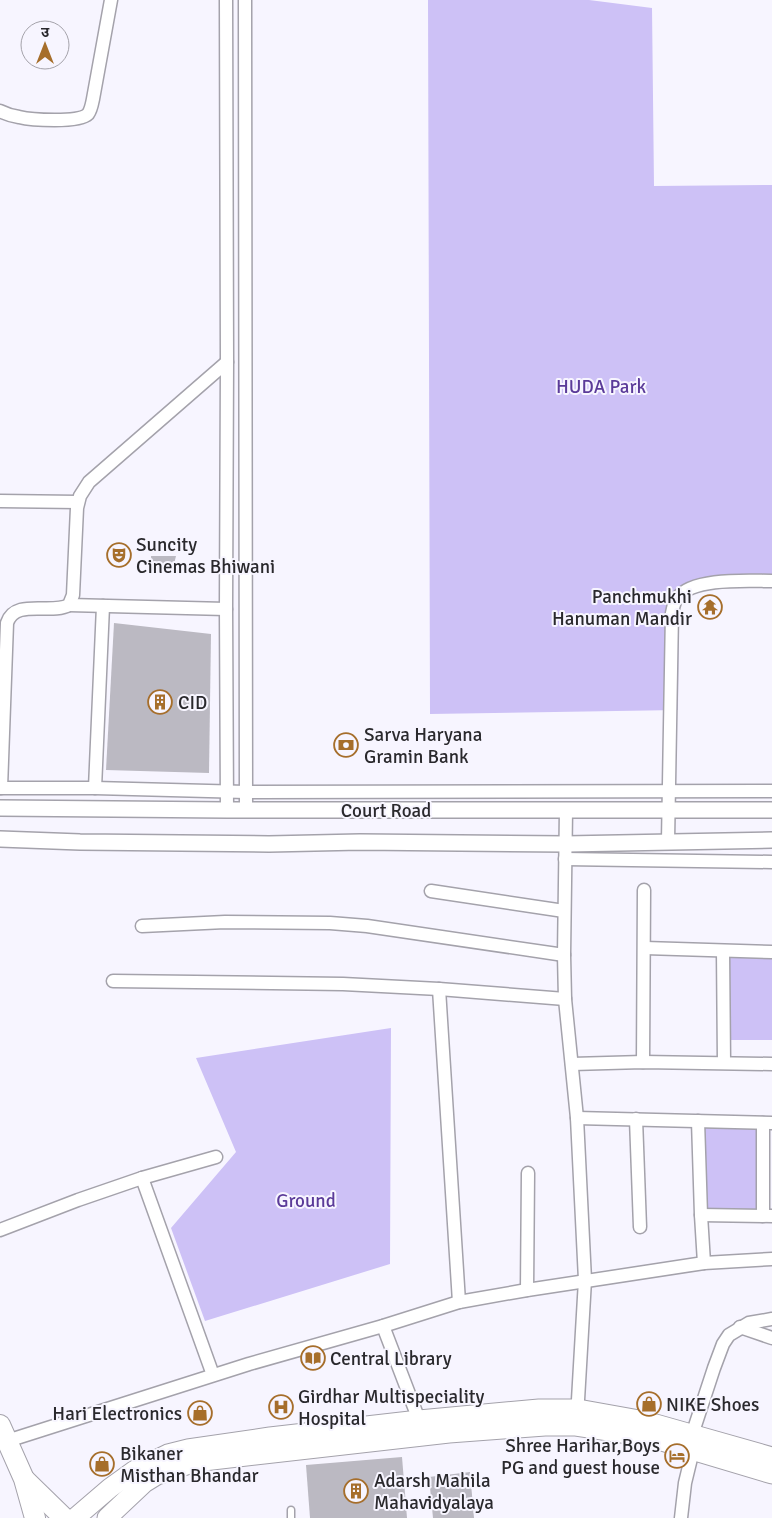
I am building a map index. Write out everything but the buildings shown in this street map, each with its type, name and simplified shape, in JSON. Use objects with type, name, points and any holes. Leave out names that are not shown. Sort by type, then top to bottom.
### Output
[{"type":"highway","points":[[2,1436],[24,1479],[35,1518]]},
{"type":"highway","points":[[24,1479],[64,1518]]},
{"type":"main road","points":[[75,1518],[110,1488],[135,1470],[168,1454],[188,1449],[270,1437],[418,1420],[540,1410],[648,1437],[693,1442],[772,1457]]},
{"type":"main road","points":[[107,1518],[144,1483],[158,1475],[196,1462],[449,1433],[545,1426],[577,1418]]},
{"type":"main road","points":[[693,1442],[772,1474]]},
{"type":"street","points":[[0,111],[33,119],[68,119],[88,114],[93,99],[112,0]]},
{"type":"street","points":[[226,0],[226,810]]},
{"type":"street","points":[[245,0],[246,810]]},
{"type":"street","points":[[69,605],[73,595],[78,502],[84,488],[88,482],[227,362]]},
{"type":"street","points":[[0,501],[78,502]]},
{"type":"street","points":[[668,842],[672,613],[676,598],[689,589],[709,583],[772,582]]},
{"type":"street","points":[[226,609],[69,605],[61,608],[22,609],[15,612],[8,618],[7,623],[0,788],[95,788],[226,792],[772,791]]},
{"type":"street","points":[[95,788],[104,606]]},
{"type":"street","points":[[0,611],[15,612]]},
{"type":"street","name":"Court Road","points":[[0,808],[772,810]]},
{"type":"street","points":[[566,810],[565,999],[577,1118],[585,1280],[577,1418]]},
{"type":"street","points":[[0,839],[80,842],[269,844],[360,842],[566,844],[772,840]]},
{"type":"street","points":[[565,859],[772,862]]},
{"type":"street","points":[[431,890],[564,911]]},
{"type":"street","points":[[643,1062],[644,890]]},
{"type":"street","points":[[142,926],[235,922],[349,924],[564,955]]},
{"type":"street","points":[[645,948],[772,952]]},
{"type":"street","points":[[723,951],[724,1062]]},
{"type":"street","points":[[112,981],[343,984],[565,999]]},
{"type":"street","points":[[439,990],[459,1302]]},
{"type":"street","points":[[572,1064],[643,1062],[772,1064]]},
{"type":"street","points":[[577,1118],[768,1123],[767,1216],[701,1215]]},
{"type":"street","points":[[636,1119],[640,1227]]},
{"type":"street","points":[[698,1121],[704,1263]]},
{"type":"street","points":[[0,1230],[142,1178],[216,1157]]},
{"type":"street","points":[[527,1290],[528,1173]]},
{"type":"street","points":[[142,1178],[213,1376]]},
{"type":"street","points":[[2,1436],[213,1376],[459,1302],[585,1280],[704,1263],[772,1259]]},
{"type":"street","points":[[682,1518],[685,1483],[693,1442],[714,1368],[723,1344],[729,1334],[740,1327],[749,1323],[772,1319]]},
{"type":"street","points":[[383,1326],[418,1420]]},
{"type":"street","points":[[740,1327],[772,1338]]},
{"type":"lane","points":[[291,1510],[292,1518]]},
{"type":"green space","name":"HUDA Park","points":[[428,0],[589,0],[652,8],[654,186],[772,185],[772,588],[679,587],[678,710],[430,714]]},
{"type":"green space","points":[[728,957],[772,957],[772,1040],[729,1040]]},
{"type":"green space","name":"Ground","points":[[391,1028],[390,1264],[205,1321],[171,1228],[236,1152],[196,1058]]},
{"type":"green space","points":[[700,1123],[761,1125],[760,1214],[703,1212]]},
{"type":"place","name":"Suncity Cinemas Bhiwani","points":[[119,555]]},
{"type":"place","name":"Panchmukhi Hanuman Mandir","points":[[710,607]]},
{"type":"place","name":"CID","points":[[160,702]]},
{"type":"place","name":"Sarva Haryana Gramin Bank","points":[[346,745]]},
{"type":"place","name":"Central Library","points":[[313,1358]]},
{"type":"place","name":"NIKE Shoes","points":[[649,1404]]},
{"type":"place","name":"Girdhar Multispeciality Hospital","points":[[281,1407]]},
{"type":"place","name":"Hari Electronics","points":[[200,1413]]},
{"type":"place","name":"Shree Harihar,Boys PG and guest house","points":[[677,1456]]},
{"type":"place","name":"Bikaner Misthan Bhandar","points":[[102,1464]]},
{"type":"place","name":"Adarsh Mahila Mahavidyalaya","points":[[356,1491]]}]
